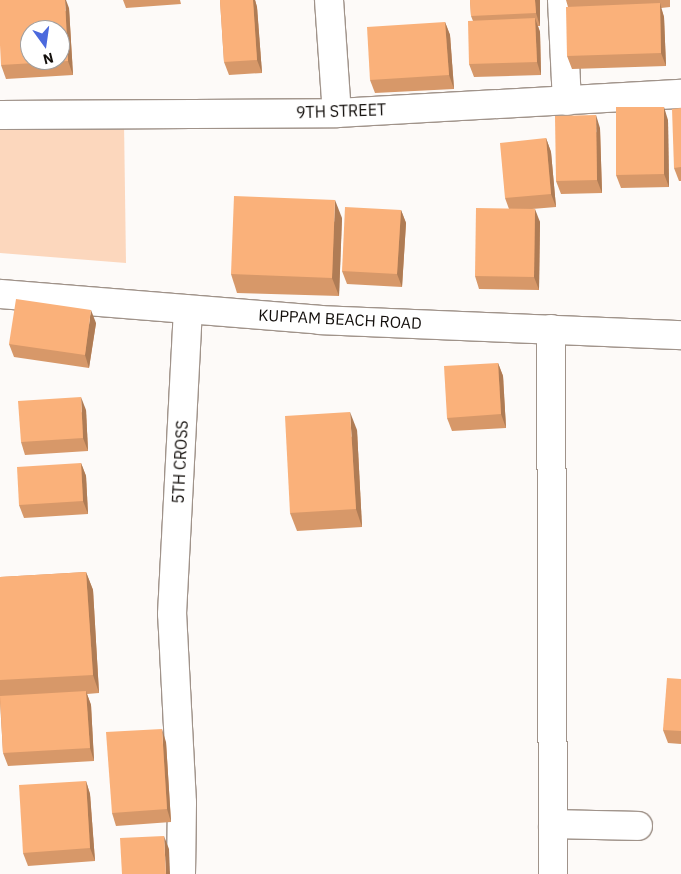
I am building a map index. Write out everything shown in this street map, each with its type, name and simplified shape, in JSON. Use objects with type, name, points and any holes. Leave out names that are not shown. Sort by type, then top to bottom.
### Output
[{"type":"street","points":[[330,0],[337,112]]},
{"type":"street","points":[[562,0],[567,101]]},
{"type":"street","name":"9TH STREET","points":[[0,115],[337,112],[681,94]]},
{"type":"street","name":"KUPPAM BEACH ROAD","points":[[0,294],[320,320],[681,334]]},
{"type":"street","name":"5TH CROSS","points":[[181,874],[182,803],[172,614],[188,309]]},
{"type":"street","points":[[551,328],[553,874]]},
{"type":"street","points":[[553,824],[638,826]]},
{"type":"shaded area","points":[[0,122],[124,122],[126,263],[0,253]]},
{"type":"building","points":[[0,0],[65,0],[66,20],[20,20],[20,64],[1,65]]},
{"type":"building","points":[[220,0],[253,0],[257,60],[224,62]]},
{"type":"building","points":[[470,0],[535,0],[536,13],[471,16]]},
{"type":"building","points":[[660,3],[661,53],[567,56],[566,7]]},
{"type":"building","points":[[535,18],[537,62],[469,64],[468,21]]},
{"type":"building","points":[[445,22],[449,75],[370,80],[367,27]]},
{"type":"building","points":[[616,107],[664,107],[664,174],[616,175]]},
{"type":"building","points":[[681,108],[681,167],[674,168],[672,109]]},
{"type":"building","points":[[596,115],[597,180],[556,181],[555,116]]},
{"type":"building","points":[[546,138],[551,194],[505,198],[500,143]]},
{"type":"building","points":[[234,196],[335,200],[332,278],[231,274]]},
{"type":"building","points":[[345,207],[401,210],[397,274],[342,271]]},
{"type":"building","points":[[476,208],[535,209],[534,277],[475,276]]},
{"type":"building","points":[[16,299],[91,310],[85,355],[9,344]]},
{"type":"building","points":[[498,363],[501,414],[447,418],[444,366]]},
{"type":"building","points":[[81,397],[83,438],[21,442],[18,401]]},
{"type":"building","points":[[350,412],[356,509],[290,513],[285,416]]},
{"type":"building","points":[[81,463],[83,501],[19,505],[17,467]]},
{"type":"building","points":[[86,572],[93,675],[0,680],[0,577]]},
{"type":"building","points":[[667,678],[681,679],[681,731],[663,730]]},
{"type":"building","points":[[86,691],[90,748],[3,753],[0,696]]},
{"type":"building","points":[[162,729],[167,809],[112,813],[106,732]]},
{"type":"building","points":[[86,781],[90,848],[23,853],[19,785]]},
{"type":"building","points":[[164,836],[166,874],[122,874],[120,838]]}]
